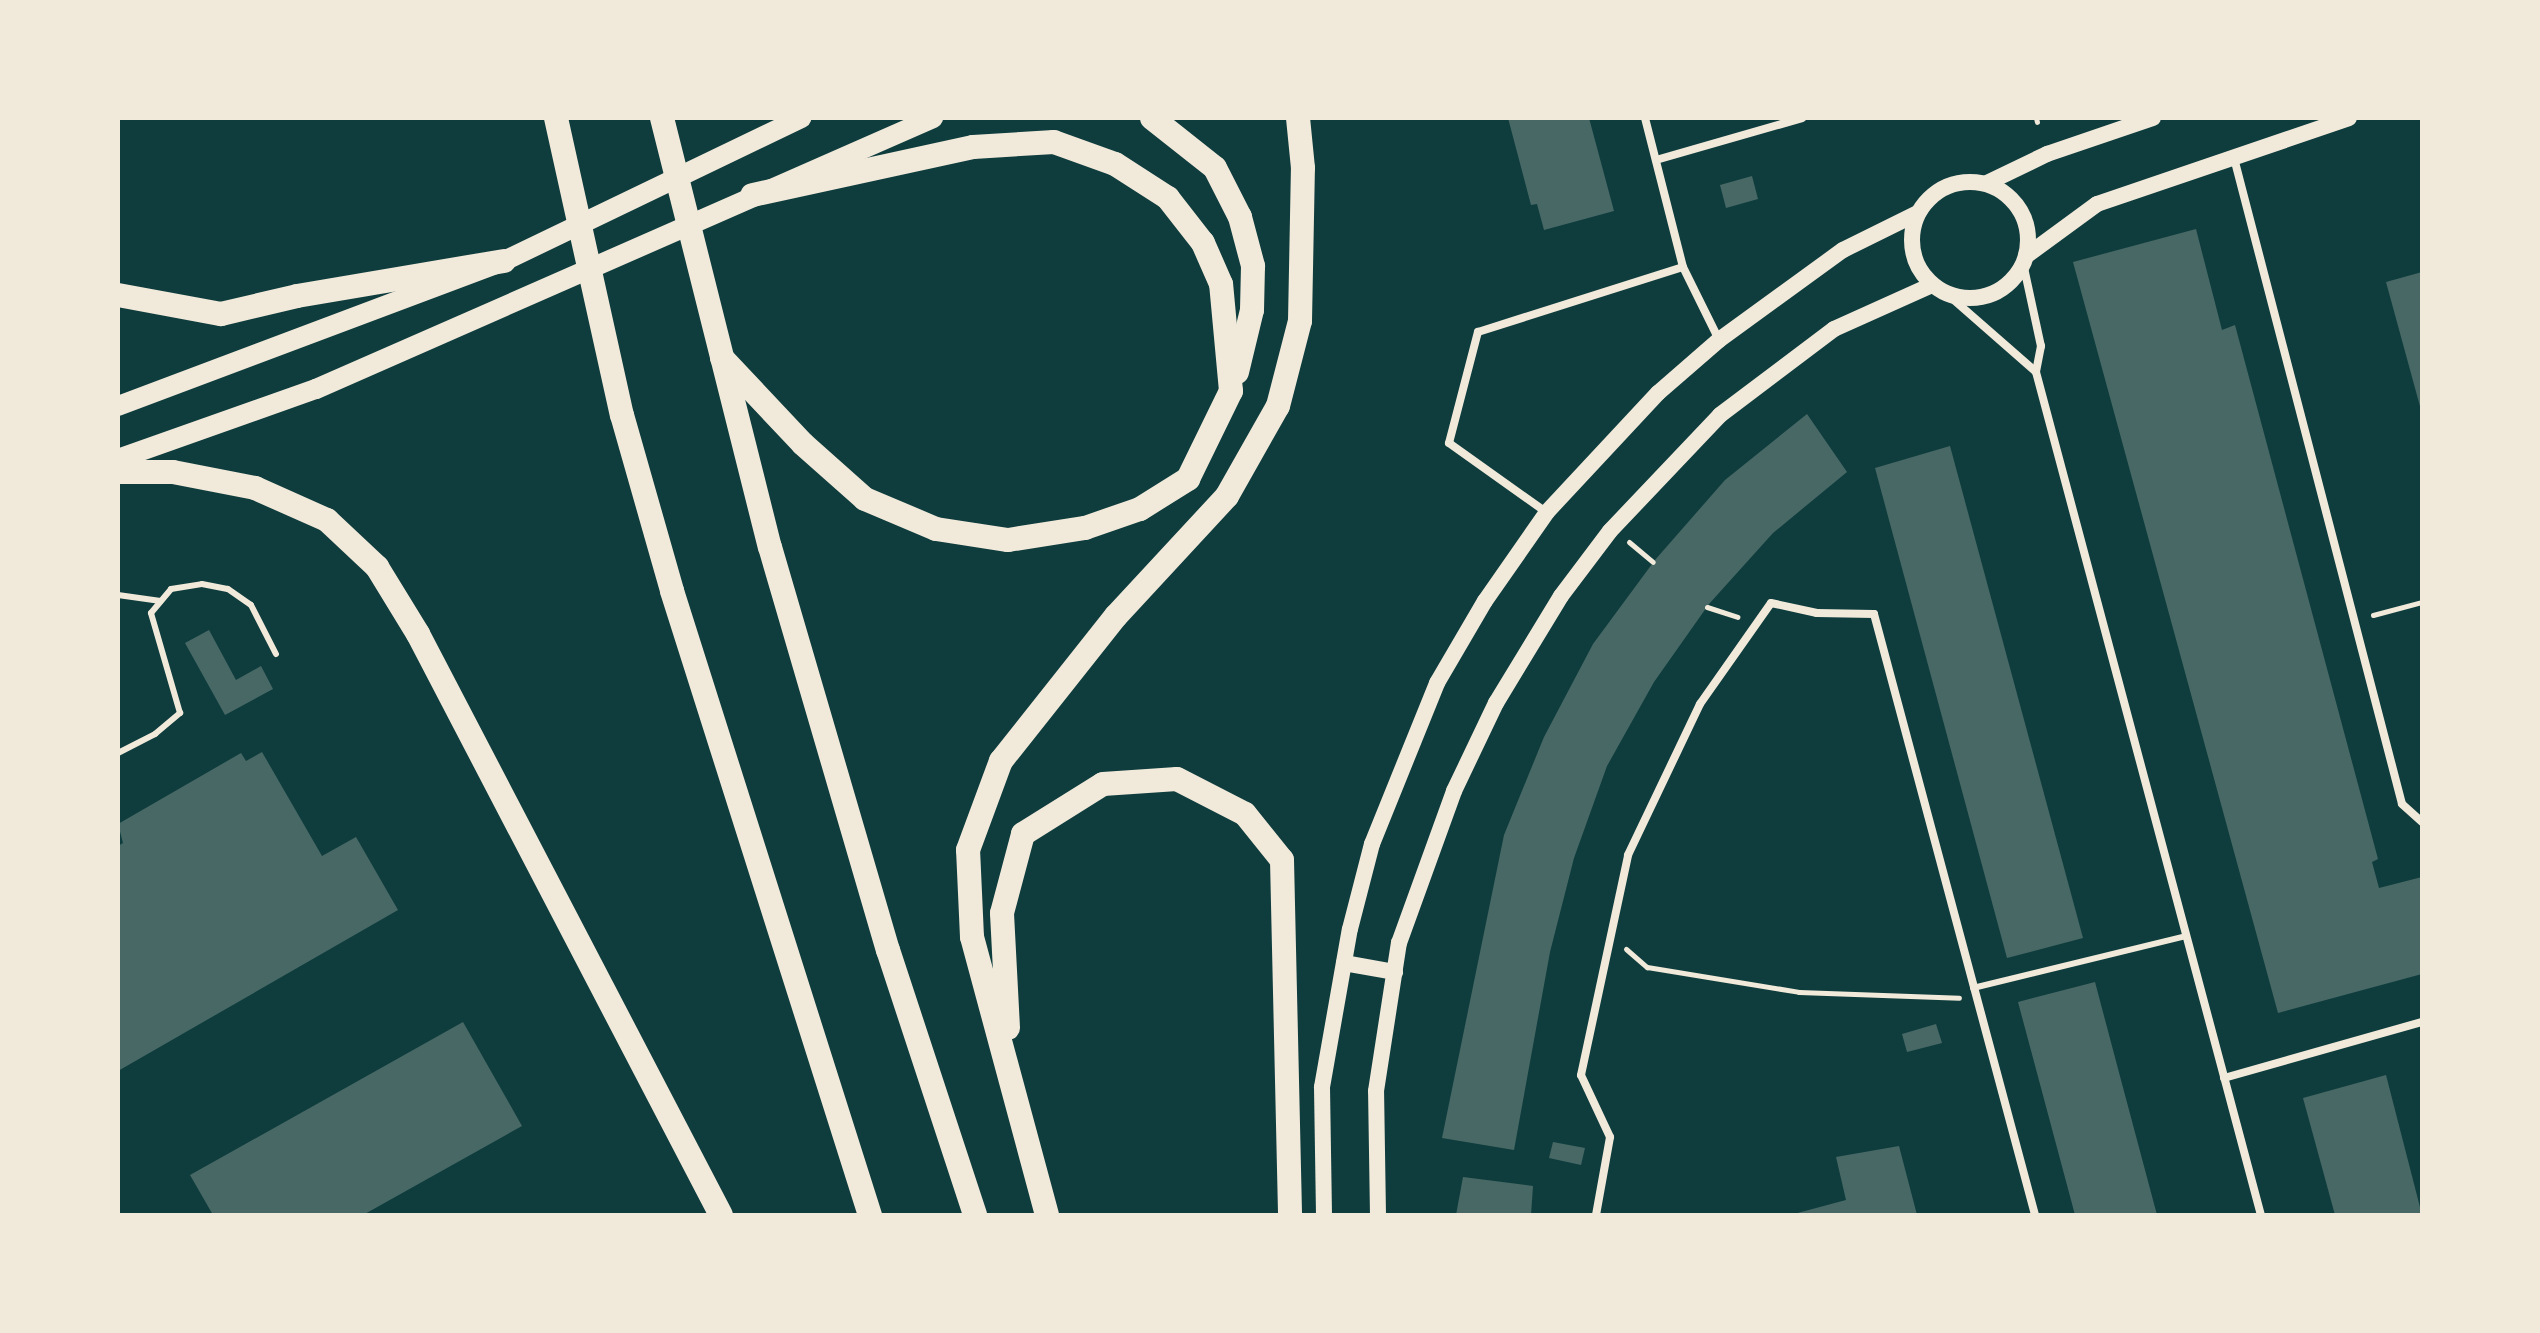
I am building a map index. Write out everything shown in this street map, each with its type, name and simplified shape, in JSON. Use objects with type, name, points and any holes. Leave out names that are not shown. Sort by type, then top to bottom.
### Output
[{"type":"highway","points":[[556,118],[622,415],[672,591],[870,1215]]},
{"type":"highway","points":[[662,118],[770,547],[888,950],[975,1215]]},
{"type":"highway","points":[[722,358],[803,444],[865,499],[936,529],[1008,540],[1085,528],[1140,509],[1188,479],[1231,391],[1252,310],[1253,266],[1240,217],[1215,168],[1152,118]]},
{"type":"highway","points":[[1047,1215],[1011,1070],[972,937],[968,850],[1001,761],[1116,616],[1227,496],[1278,406],[1300,321],[1303,168],[1298,118]]},
{"type":"highway","points":[[752,195],[973,147],[1054,142],[1115,164],[1168,198],[1203,243],[1221,284],[1231,391]]},
{"type":"highway","points":[[118,295],[141,303],[221,314],[297,296],[504,261]]},
{"type":"highway","points":[[118,472],[173,472],[255,488],[327,520],[377,567],[418,634],[721,1215]]},
{"type":"highway","points":[[1011,1070],[1002,913],[1023,834],[1103,784],[1177,779],[1245,814],[1282,860],[1290,1215]]},
{"type":"main road","points":[[118,406],[504,261],[801,118]]},
{"type":"main road","points":[[118,459],[316,389],[933,118]]},
{"type":"main road","points":[[1324,1215],[1322,1087],[1344,963],[1372,844],[1437,683],[1547,512],[1608,443],[1719,340],[1843,250],[1918,213],[1948,186],[1987,183],[2047,154],[2132,121],[2153,118]]},
{"type":"main road","points":[[1378,1215],[1376,1091],[1395,972],[1424,864],[1490,715],[1561,596],[1610,531],[1720,415],[1790,359],[1875,307],[1940,290],[1982,298],[2000,291],[2025,259],[2097,204],[2349,118]]},
{"type":"main road","points":[[1987,183],[2021,212],[2028,232],[2025,259]]},
{"type":"main road","points":[[1918,213],[1912,253],[1940,290]]},
{"type":"main road","points":[[1344,963],[1395,972]]},
{"type":"street","points":[[1645,118],[1683,267],[1719,340]]},
{"type":"street","points":[[1656,160],[1802,118]]},
{"type":"street","points":[[2234,157],[2402,804],[2422,822]]},
{"type":"street","points":[[2025,259],[2041,346],[2036,372],[2261,1215]]},
{"type":"street","points":[[1547,512],[1449,443],[1478,332],[1683,267]]},
{"type":"street","points":[[1940,290],[2036,372]]},
{"type":"street","points":[[1596,1215],[1610,1137],[1581,1075],[1628,855],[1700,704],[1771,603],[1817,613],[1874,614],[2035,1215]]},
{"type":"street","points":[[2224,1078],[2422,1022]]},
{"type":"lane","points":[[118,753],[155,734],[180,713],[151,613],[171,589],[202,584],[228,589],[251,605],[276,654]]},
{"type":"lane","points":[[118,595],[161,601]]},
{"type":"lane","points":[[1973,988],[2187,936]]},
{"type":"path","points":[[2353,620],[2422,603]]},
{"type":"path","points":[[1707,607],[1757,623]]},
{"type":"path","points":[[1609,943],[1647,967],[1799,992],[1976,999]]},
{"type":"building","points":[[1508,118],[1589,118],[1614,211],[1544,230],[1537,204],[1531,205]]},
{"type":"building","points":[[1752,176],[1758,199],[1726,208],[1720,185]]},
{"type":"building","points":[[2196,229],[2222,330],[2235,325],[2378,859],[2372,862],[2379,888],[2422,877],[2422,974],[2278,1013],[2073,262]]},
{"type":"building","points":[[2422,272],[2422,410],[2421,410],[2386,282]]},
{"type":"building","points":[[1807,414],[1847,472],[1773,533],[1709,604],[1654,682],[1607,766],[1574,858],[1550,952],[1514,1150],[1442,1138],[1504,835],[1544,737],[1593,644],[1655,560],[1725,480]]},
{"type":"building","points":[[1950,446],[2083,938],[2007,958],[1875,468]]},
{"type":"building","points":[[209,630],[236,680],[261,666],[273,689],[225,715],[185,643]]},
{"type":"building","points":[[262,752],[322,856],[356,837],[398,910],[118,1071],[118,846],[123,843],[118,824],[241,753],[246,761]]},
{"type":"building","points":[[2095,982],[2157,1215],[2075,1215],[2018,1002]]},
{"type":"building","points":[[463,1022],[522,1126],[363,1215],[213,1215],[190,1175]]},
{"type":"building","points":[[1936,1024],[1942,1043],[1907,1052],[1902,1034]]},
{"type":"building","points":[[2386,1075],[2422,1215],[2335,1215],[2303,1098]]},
{"type":"building","points":[[1553,1142],[1585,1148],[1581,1165],[1549,1158]]},
{"type":"building","points":[[1899,1146],[1917,1215],[1790,1215],[1846,1200],[1836,1157]]},
{"type":"building","points":[[1463,1177],[1533,1186],[1531,1215],[1456,1215]]}]
